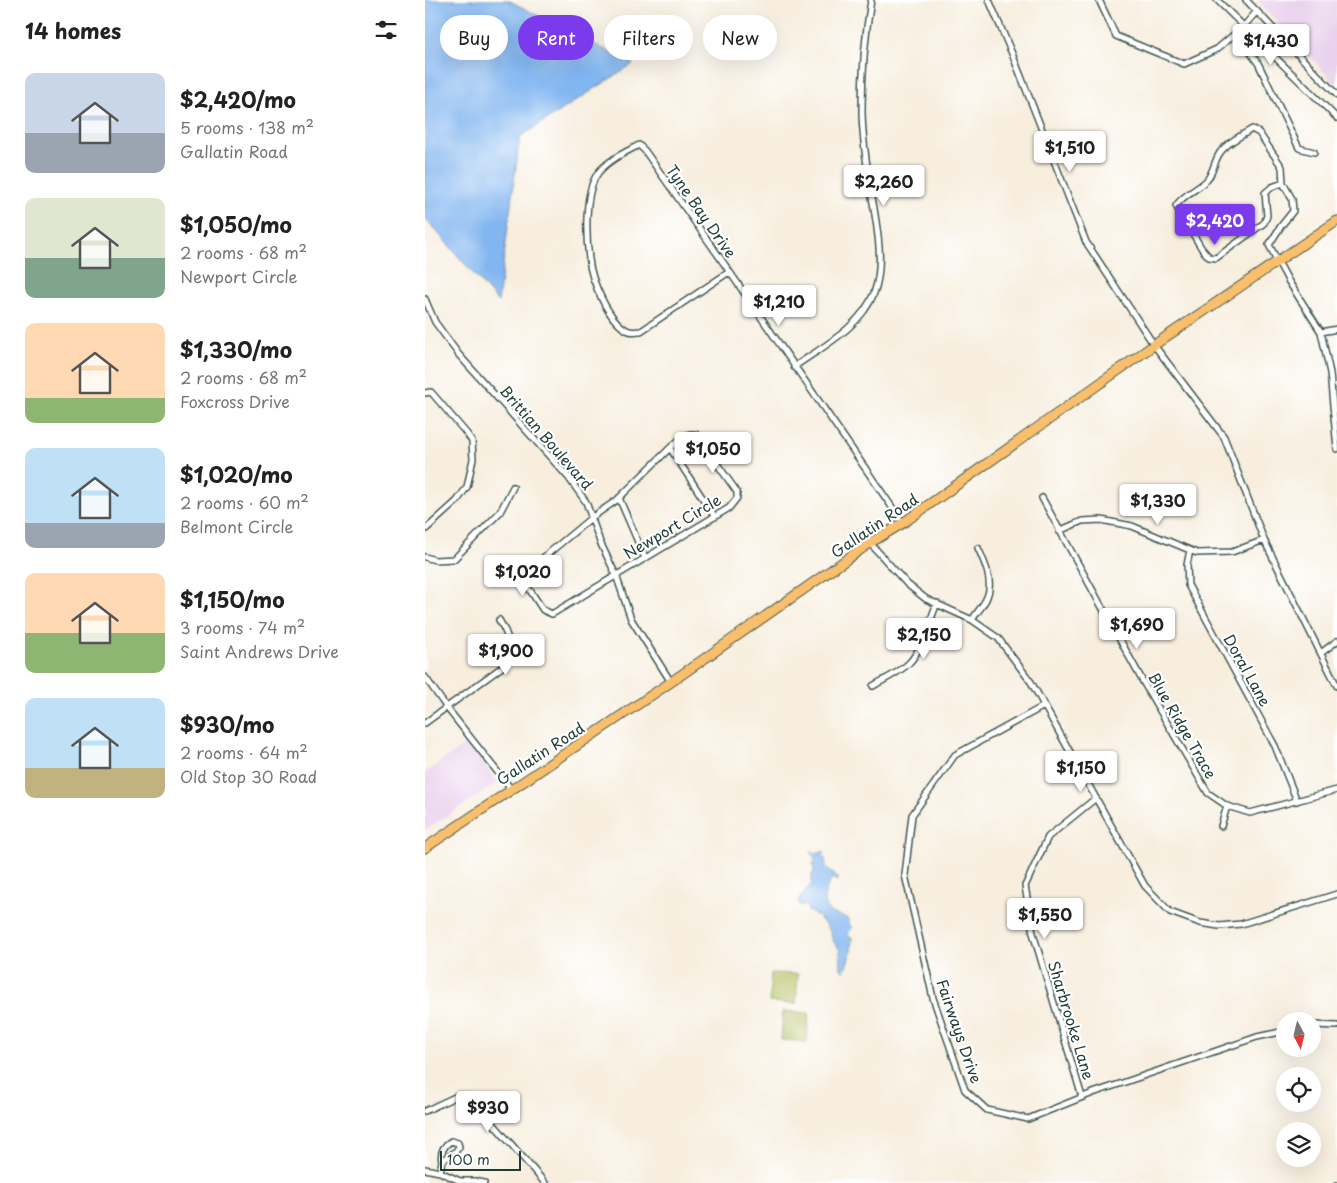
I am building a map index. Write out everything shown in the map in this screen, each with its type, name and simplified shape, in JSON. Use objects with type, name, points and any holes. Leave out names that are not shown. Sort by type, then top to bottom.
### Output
[{"type":"main road","name":"Gallatin Road","points":[[425,848],[671,682],[870,543],[903,523],[1154,345],[1337,221]]},
{"type":"street","points":[[795,367],[847,328],[865,309],[874,293],[879,273],[879,244],[869,182],[862,110],[867,27],[871,0]]},
{"type":"street","points":[[989,0],[1086,242],[1154,345],[1224,438],[1264,540],[1337,686]]},
{"type":"street","points":[[1099,0],[1116,36],[1183,64],[1217,49],[1244,26],[1257,11]]},
{"type":"street","points":[[1217,0],[1337,118]]},
{"type":"street","points":[[1246,0],[1337,95]]},
{"type":"street","points":[[1235,33],[1258,63],[1299,148],[1314,152]]},
{"type":"street","points":[[1283,183],[1272,186],[1265,193],[1267,216],[1264,223],[1216,258],[1209,257],[1202,249],[1176,206],[1179,200],[1208,180],[1219,153],[1228,145],[1252,129],[1259,133],[1282,168],[1283,183],[1292,199],[1293,211],[1269,245],[1277,262],[1321,332],[1330,373],[1337,449]]},
{"type":"street","name":"Tyne Bay Drive","points":[[729,272],[641,331],[631,332],[621,325],[613,317],[600,295],[589,261],[587,210],[597,174],[612,160],[639,145],[645,151],[795,367],[903,523]]},
{"type":"street","name":"Brittian Boulevard","points":[[425,299],[435,322],[459,355],[568,477],[586,502],[600,542],[616,575],[631,619],[671,682]]},
{"type":"street","points":[[1321,332],[1337,329]]},
{"type":"street","points":[[425,393],[431,392],[467,434],[472,442],[473,459],[467,487],[457,501],[425,530]]},
{"type":"street","name":"Newport Circle","points":[[696,434],[737,492],[737,498],[729,508],[715,517],[552,614],[543,610],[525,582],[525,572],[591,518],[619,498],[684,436],[696,434]]},
{"type":"street","points":[[670,448],[715,517]]},
{"type":"street","points":[[425,557],[435,560],[454,559],[500,512],[513,487]]},
{"type":"street","points":[[619,498],[645,558]]},
{"type":"street","name":"Blue Ridge Trace","points":[[1042,498],[1208,793],[1227,806],[1250,813],[1337,790]]},
{"type":"street","points":[[1059,531],[1082,521],[1101,520],[1132,526],[1197,553],[1232,552],[1264,540]]},
{"type":"street","points":[[870,543],[907,584],[926,599],[972,620],[998,638],[1031,682],[1145,886],[1171,912],[1200,923],[1219,926],[1241,924],[1337,894]]},
{"type":"street","points":[[972,620],[988,595],[989,581],[985,563],[978,548]]},
{"type":"street","name":"Doral Lane","points":[[1190,550],[1187,565],[1188,585],[1275,746],[1297,801]]},
{"type":"street","points":[[873,686],[900,671],[911,662],[918,650],[937,603]]},
{"type":"street","points":[[425,723],[502,667],[509,652],[509,644],[499,620]]},
{"type":"street","points":[[1321,653],[1337,641]]},
{"type":"street","points":[[425,677],[511,789]]},
{"type":"street","name":"Fairways Drive","points":[[1044,706],[955,755],[913,814],[905,875],[933,998],[965,1090],[987,1110],[1028,1119],[1082,1098],[1257,1038],[1276,1033]]},
{"type":"street","name":"Sharbrooke Lane","points":[[1082,1098],[1033,933],[1025,886],[1048,837],[1096,798]]},
{"type":"street","points":[[1221,826],[1227,806]]},
{"type":"street","points":[[1321,1025],[1337,1026]]},
{"type":"street","points":[[425,1111],[459,1095],[471,1096],[545,1183]]},
{"type":"street","points":[[440,1172],[442,1162]]},
{"type":"street","points":[[425,1169],[440,1172],[460,1181],[484,1183]]},
{"type":"shaded area","points":[[1257,0],[1337,0],[1337,86]]},
{"type":"shaded area","points":[[468,742],[498,783],[425,830],[425,773]]},
{"type":"green space","points":[[771,973],[798,974],[796,1004],[769,1002]]},
{"type":"green space","points":[[783,1011],[809,1013],[807,1042],[781,1040]]},
{"type":"water","points":[[425,0],[508,0],[537,15],[518,15],[518,60],[594,60],[594,44],[604,49],[604,60],[625,60],[633,64],[520,137],[498,302],[425,218]]},
{"type":"water","points":[[823,851],[825,853],[822,856],[825,858],[826,866],[838,879],[836,881],[833,878],[828,886],[824,901],[825,905],[832,913],[848,919],[852,928],[848,934],[849,937],[852,937],[851,952],[844,972],[841,969],[840,950],[833,941],[830,931],[818,916],[808,911],[805,905],[801,906],[798,901],[812,883],[813,863],[816,860],[810,852],[820,853]]}]
